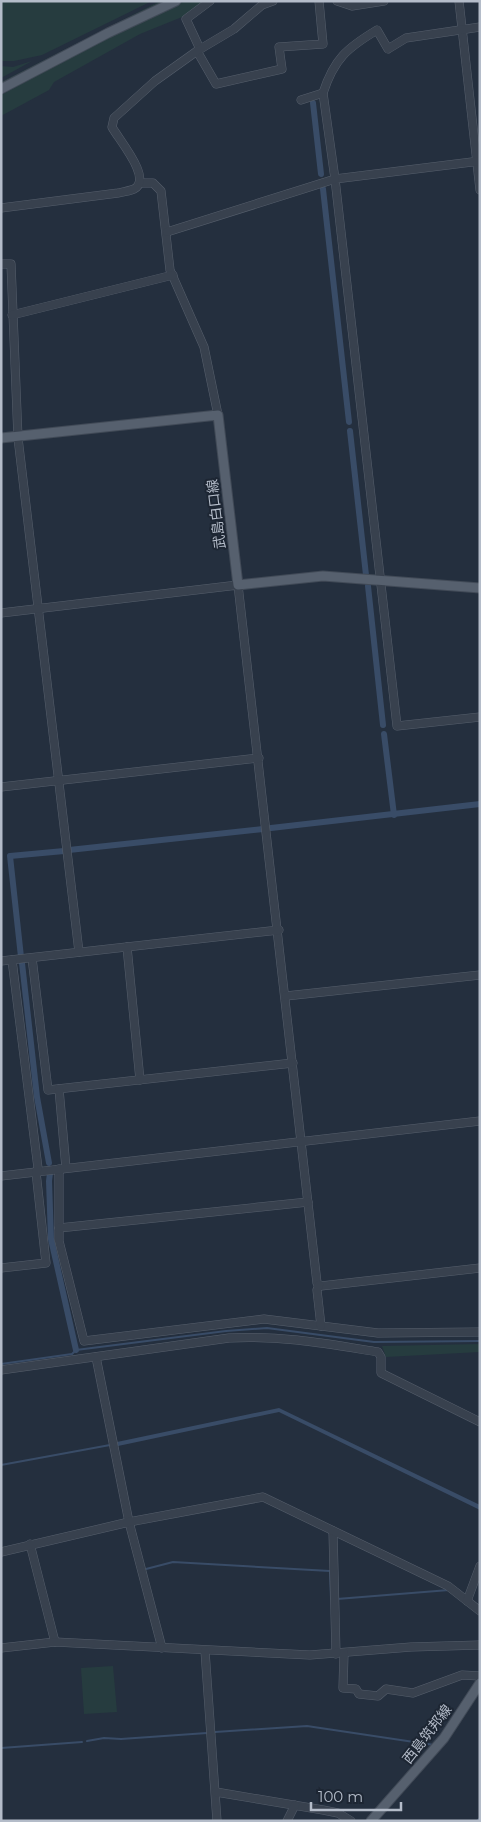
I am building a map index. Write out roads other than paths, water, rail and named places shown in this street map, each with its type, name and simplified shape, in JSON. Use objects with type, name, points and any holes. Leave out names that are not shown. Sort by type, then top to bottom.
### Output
[{"type":"main road","points":[[1,89],[108,33],[176,1]]},
{"type":"main road","points":[[1,438],[18,438],[218,415]]},
{"type":"main road","name":"武島白口線","points":[[218,415],[238,586]]},
{"type":"main road","points":[[238,586],[323,576],[480,588]]},
{"type":"main road","name":"西島筑邦線","points":[[372,1821],[444,1738],[480,1684]]},
{"type":"street","points":[[210,1],[186,19],[198,50],[216,84],[282,69],[279,47],[323,44],[319,1]]},
{"type":"street","points":[[140,183],[138,170],[115,133],[112,122],[155,81],[198,50],[234,29],[262,5],[273,1]]},
{"type":"street","points":[[337,1],[352,6],[384,1]]},
{"type":"street","points":[[459,1],[480,190]]},
{"type":"street","points":[[480,27],[406,38],[388,48],[377,30],[351,46],[329,74],[323,93],[335,179],[397,726],[480,717]]},
{"type":"street","points":[[301,100],[323,93]]},
{"type":"street","points":[[166,232],[335,179],[478,161]]},
{"type":"street","points":[[1,208],[118,193],[134,189],[140,183],[153,183],[159,187],[173,275],[204,347],[218,415]]},
{"type":"street","points":[[1,264],[11,264],[10,285],[18,438],[78,952]]},
{"type":"street","points":[[12,315],[173,275]]},
{"type":"street","points":[[1,286],[10,285]]},
{"type":"street","points":[[1,613],[238,586],[279,930],[300,1141],[319,1285],[317,1290],[321,1326]]},
{"type":"street","points":[[1,787],[259,758]]},
{"type":"street","points":[[1,962],[279,930]]},
{"type":"street","points":[[127,947],[140,1080]]},
{"type":"street","points":[[32,958],[48,1090],[292,1063]]},
{"type":"street","points":[[1,1268],[46,1263],[36,1172],[38,1168],[12,960]]},
{"type":"street","points":[[286,996],[480,974]]},
{"type":"street","points":[[59,1089],[63,1169],[59,1241],[84,1341],[264,1319],[378,1333],[480,1332]]},
{"type":"street","points":[[1,1176],[480,1121]]},
{"type":"street","points":[[59,1228],[308,1202]]},
{"type":"street","points":[[319,1285],[480,1268]]},
{"type":"street","points":[[1,1370],[229,1338],[263,1336],[320,1342],[378,1352],[381,1357],[381,1372],[480,1422]]},
{"type":"street","points":[[96,1357],[129,1522],[162,1648]]},
{"type":"street","points":[[1,1552],[129,1522],[263,1497],[448,1586],[480,1611]]},
{"type":"street","points":[[333,1530],[336,1654]]},
{"type":"street","points":[[30,1544],[55,1642]]},
{"type":"street","points":[[467,1601],[480,1566]]},
{"type":"street","points":[[1,1648],[55,1642],[280,1655],[336,1654],[480,1645]]},
{"type":"street","points":[[205,1651],[217,1821]]},
{"type":"street","points":[[344,1653],[343,1688],[356,1689],[359,1694],[378,1696],[386,1689],[413,1693],[462,1675],[480,1676]]},
{"type":"street","points":[[216,1792],[338,1813],[352,1821]]},
{"type":"street","points":[[287,1821],[295,1805]]},
{"type":"water","points":[[279,1408],[480,1505],[480,1510],[279,1412],[118,1446],[117,1442]]},
{"type":"waterway","points":[[313,103],[321,174]]},
{"type":"waterway","points":[[323,189],[349,422]]},
{"type":"waterway","points":[[350,431],[366,575]]},
{"type":"waterway","points":[[368,586],[383,725]]},
{"type":"waterway","points":[[384,734],[394,815]]},
{"type":"waterway","points":[[271,828],[480,804]]},
{"type":"waterway","points":[[69,850],[263,829]]},
{"type":"waterway","points":[[21,957],[10,856],[64,851]]},
{"type":"waterway","points":[[22,963],[37,1097],[49,1163]]},
{"type":"waterway","points":[[50,1173],[51,1239],[76,1350]]},
{"type":"waterway","points":[[1,1364],[72,1354],[76,1350],[226,1331],[267,1328],[374,1342],[480,1341]]},
{"type":"waterway","points":[[1,1465],[110,1445]]},
{"type":"waterway","points":[[146,1569],[173,1562],[330,1571],[331,1599]]},
{"type":"waterway","points":[[337,1599],[449,1590]]},
{"type":"waterway","points":[[215,1732],[307,1726],[434,1745]]},
{"type":"waterway","points":[[87,1741],[104,1738],[121,1739],[207,1733]]},
{"type":"waterway","points":[[1,1748],[82,1742]]},
{"type":"waterway","points":[[477,1821],[480,1818]]}]
